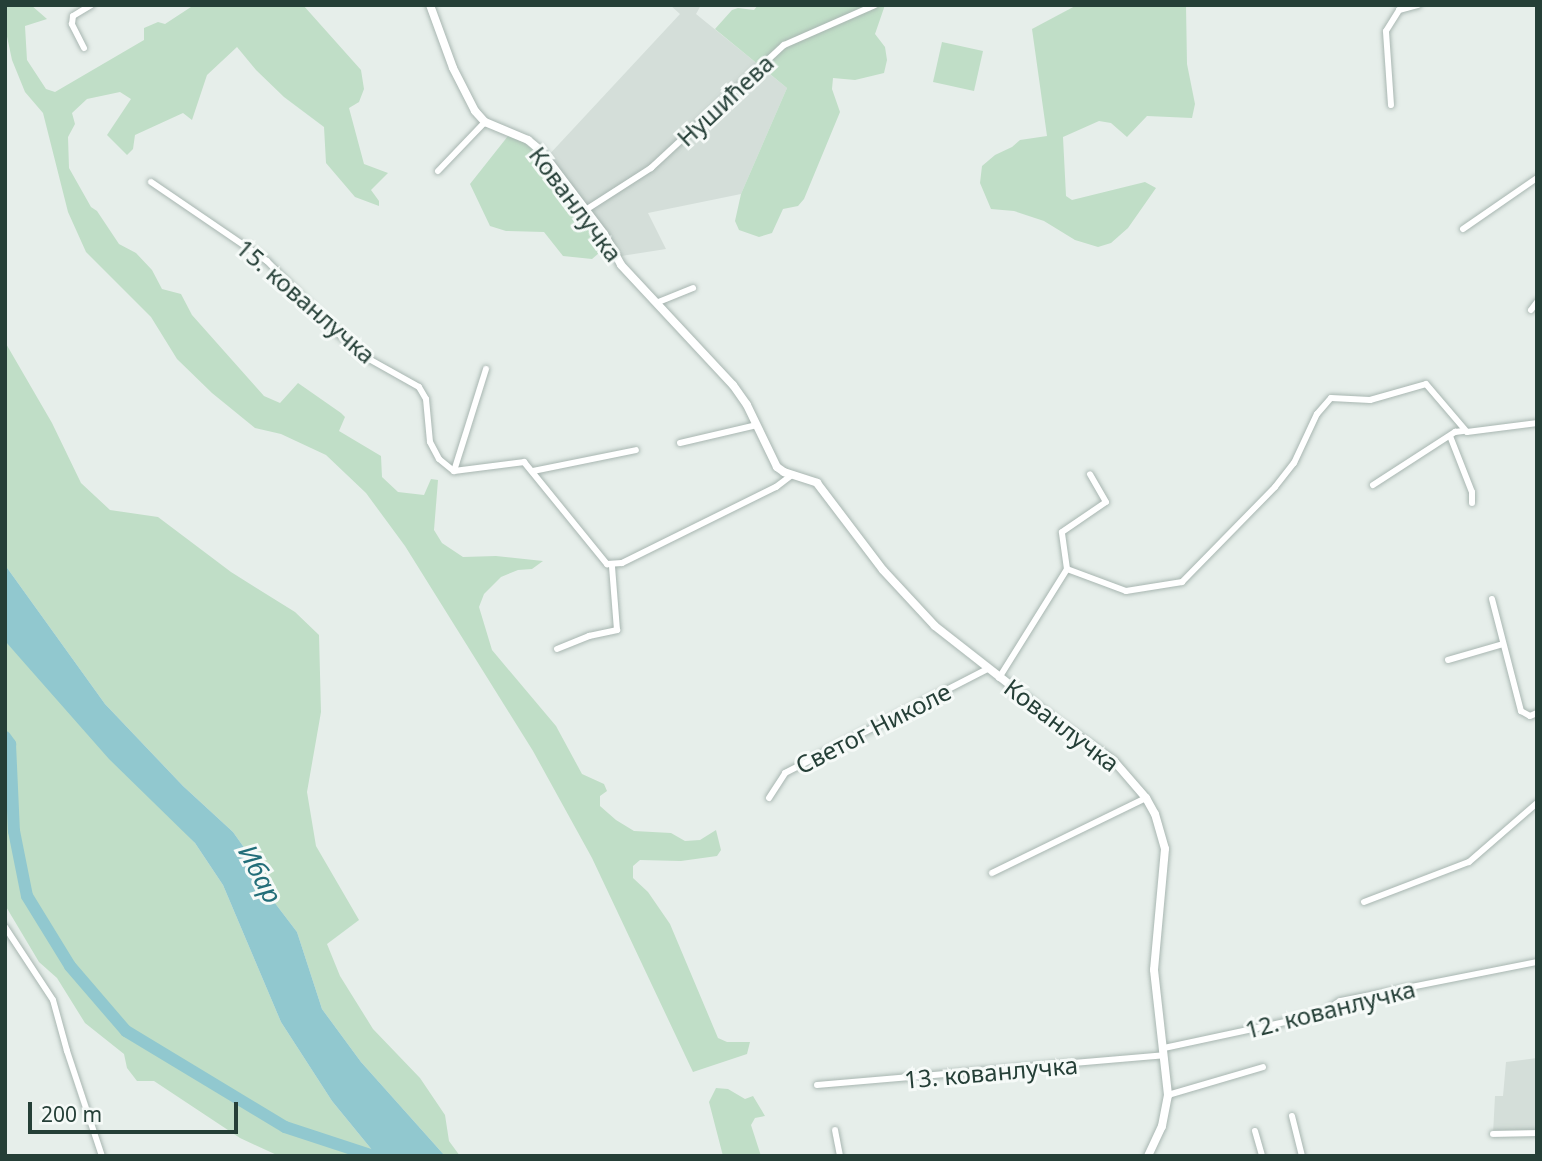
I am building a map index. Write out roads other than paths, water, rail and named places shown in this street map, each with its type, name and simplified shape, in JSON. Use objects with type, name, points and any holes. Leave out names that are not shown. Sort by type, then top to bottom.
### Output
[{"type":"street","points":[[84,48],[72,24],[73,16],[91,5]]},
{"type":"street","points":[[430,5],[453,68],[475,111],[485,122],[438,171]]},
{"type":"street","name":"Нушићева","points":[[584,211],[651,168],[784,46],[875,5]]},
{"type":"street","points":[[1391,105],[1386,32],[1399,10],[1418,5]]},
{"type":"street","name":"Кованлучка","points":[[485,122],[528,140],[541,151],[604,234],[621,265],[733,385],[757,425],[777,467],[817,483],[883,570],[935,626],[987,669],[1114,761],[1146,798],[1155,814],[1165,849],[1154,970],[1168,1095],[1162,1126],[1147,1156]]},
{"type":"street","points":[[1463,229],[1537,178]]},
{"type":"street","name":"15. кованлучка","points":[[151,182],[267,261],[352,345],[379,365],[419,387],[426,399],[430,442],[439,459],[454,471]]},
{"type":"street","points":[[656,303],[693,288]]},
{"type":"street","points":[[1531,310],[1537,302]]},
{"type":"street","points":[[486,369],[454,471],[514,461],[524,462],[600,558],[612,566]]},
{"type":"street","points":[[1067,569],[1126,591],[1182,582],[1275,487],[1294,463],[1317,414],[1331,398],[1370,400],[1426,384],[1463,431]]},
{"type":"street","points":[[1373,485],[1450,436],[1463,431],[1537,423]]},
{"type":"street","points":[[680,443],[757,425]]},
{"type":"street","points":[[1450,436],[1472,492],[1472,503]]},
{"type":"street","points":[[533,471],[636,450]]},
{"type":"street","points":[[999,678],[1067,569],[1062,532],[1106,502],[1090,474]]},
{"type":"street","points":[[612,566],[776,487],[792,475]]},
{"type":"street","points":[[556,649],[589,636],[617,630],[612,566]]},
{"type":"street","points":[[1492,599],[1521,710],[1530,716],[1537,713]]},
{"type":"street","points":[[1448,660],[1503,643]]},
{"type":"street","name":"Светог Николе","points":[[769,798],[785,773],[987,669]]},
{"type":"street","points":[[992,873],[1146,798]]},
{"type":"street","points":[[1364,902],[1469,862],[1537,803]]},
{"type":"street","points":[[5,927],[53,1000],[67,1051],[103,1156]]},
{"type":"street","name":"12. кованлучка","points":[[1164,1052],[1322,1014],[1340,1001],[1537,962]]},
{"type":"street","name":"13. кованлучка","points":[[817,1085],[1164,1052]]},
{"type":"street","points":[[1168,1095],[1264,1068]]},
{"type":"street","points":[[1292,1116],[1301,1156]]},
{"type":"street","points":[[835,1130],[839,1156]]},
{"type":"street","points":[[1255,1131],[1262,1156]]},
{"type":"street","points":[[1493,1134],[1537,1133]]},
{"type":"water","points":[[5,565],[105,704],[183,786],[233,832],[255,863],[265,890],[297,932],[322,1009],[361,1062],[445,1156],[377,1156],[332,1101],[281,1022],[223,885],[195,843],[109,759],[5,641]]},
{"type":"waterway","name":"Ибар","points":[[5,737],[10,744],[14,831],[27,896],[70,966],[126,1031],[285,1127],[373,1156]]}]
